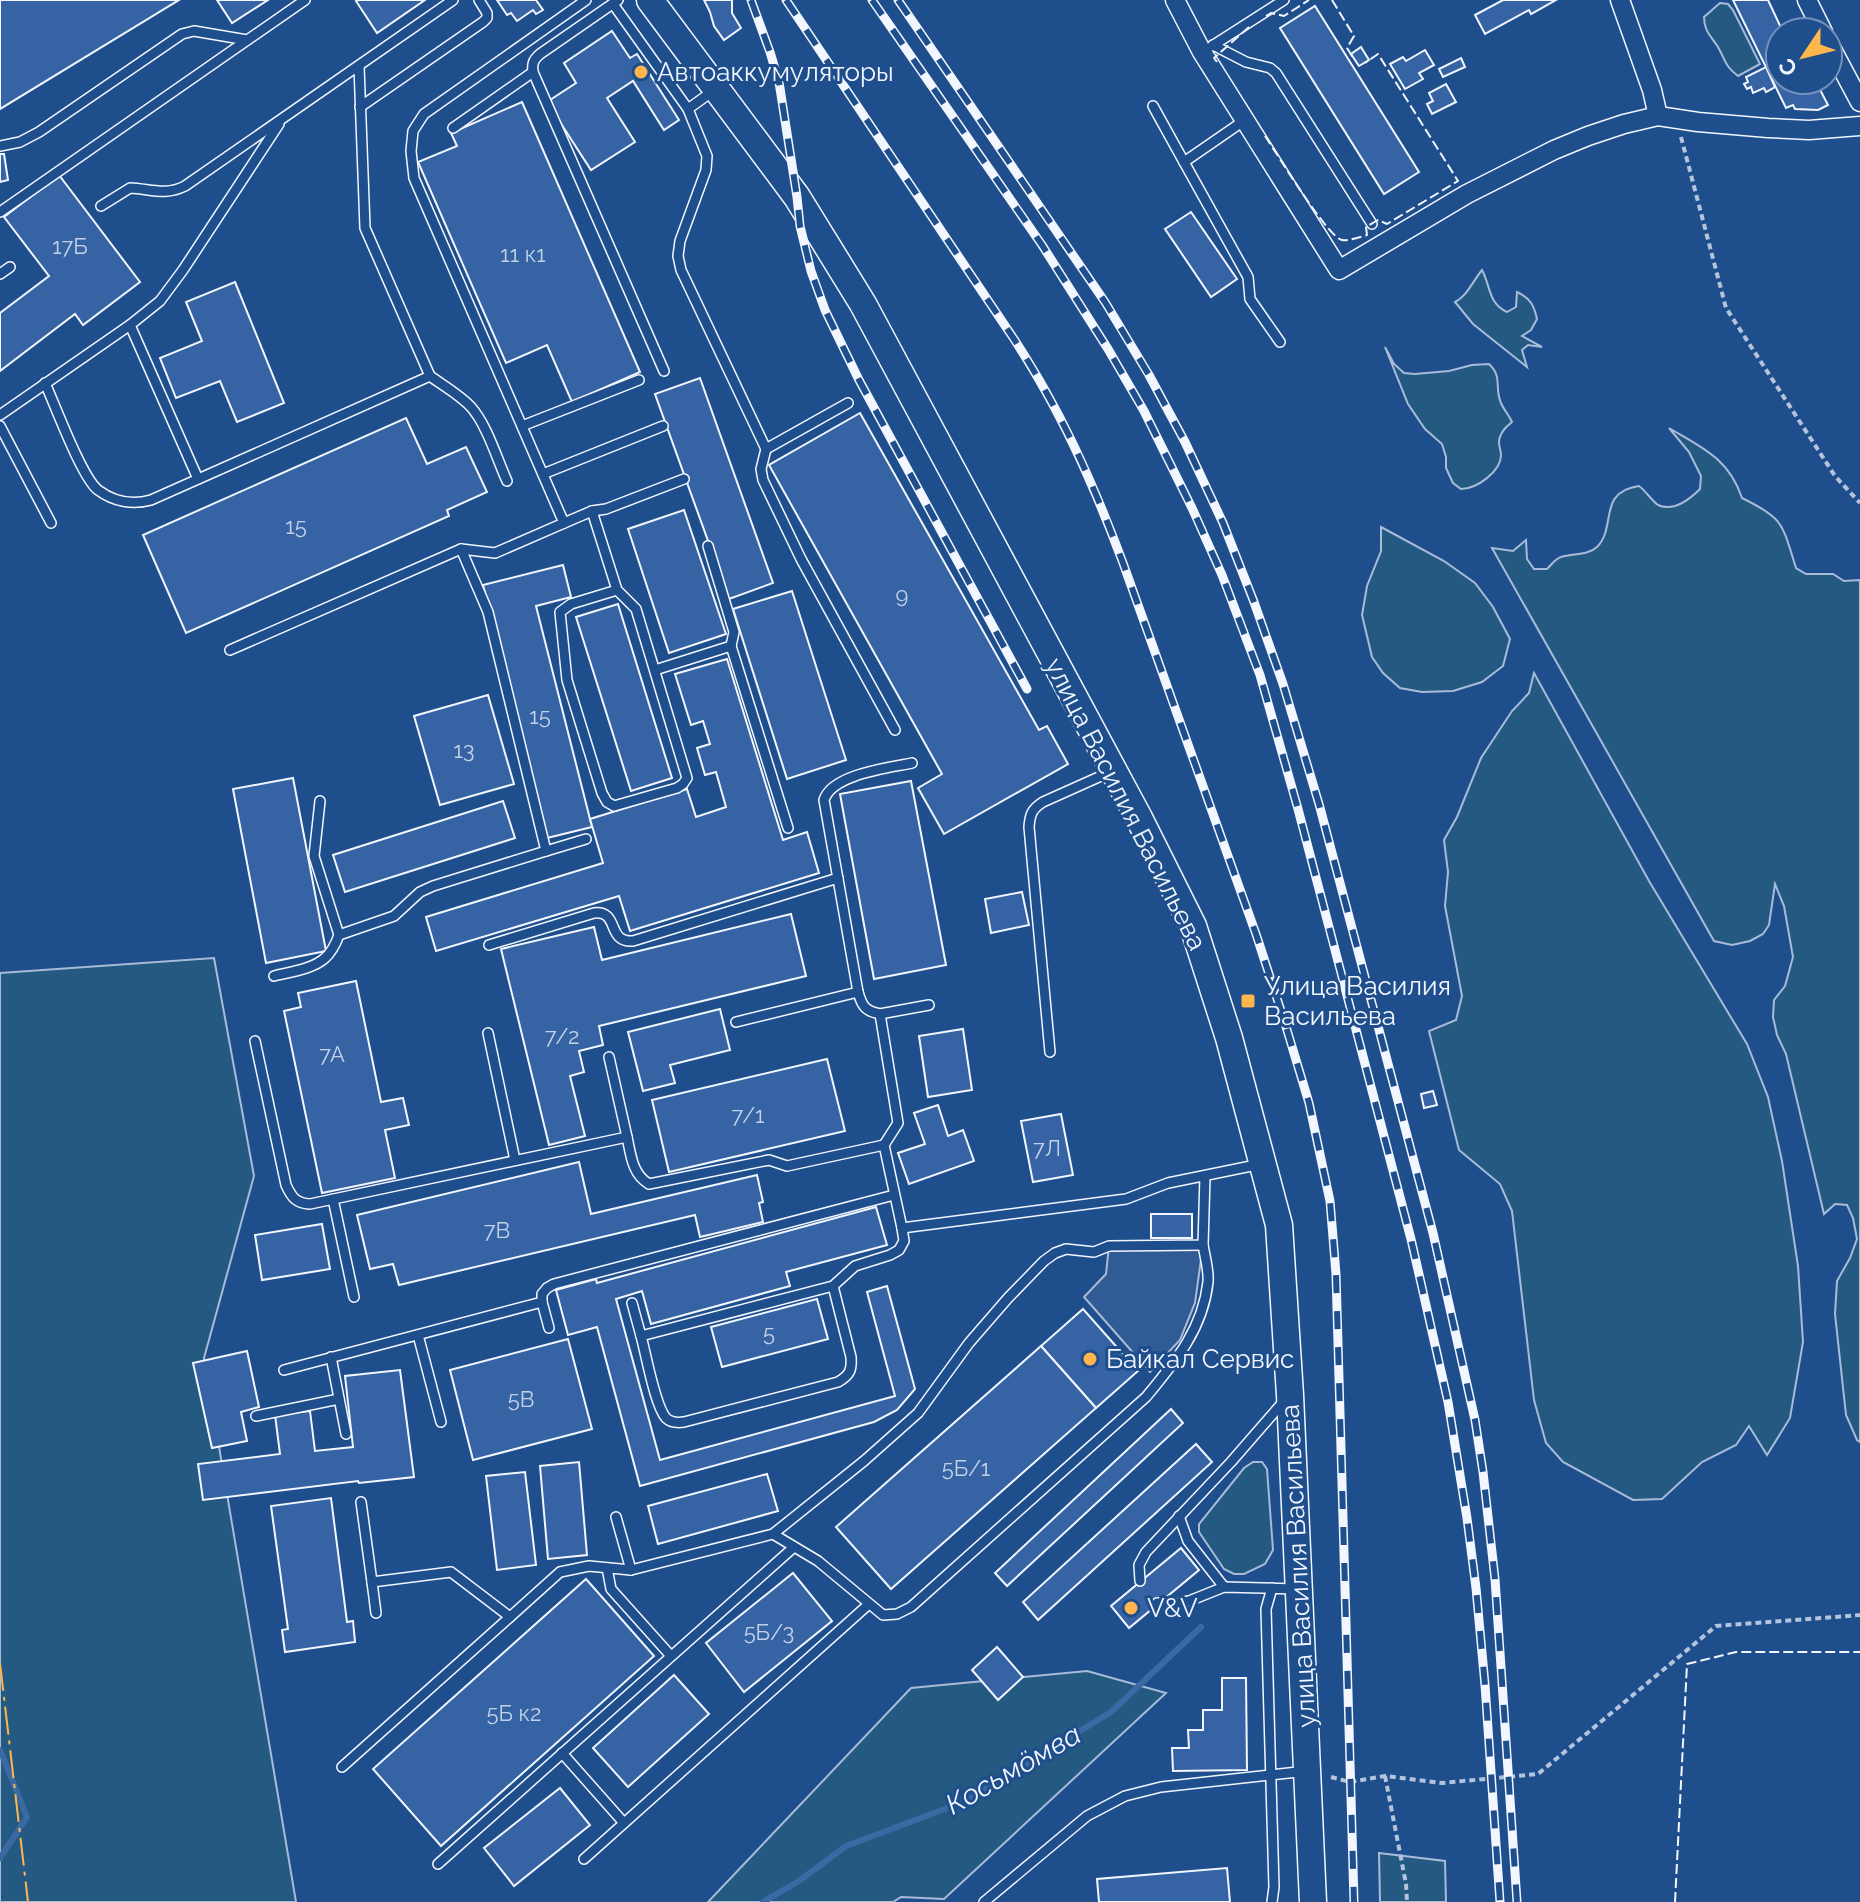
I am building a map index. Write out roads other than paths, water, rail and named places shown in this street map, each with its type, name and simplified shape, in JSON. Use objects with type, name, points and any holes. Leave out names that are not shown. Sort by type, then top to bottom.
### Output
[{"type":"main road","name":"улица Василия Васильева","points":[[650,0],[797,197],[863,304],[1193,926],[1229,1038],[1279,1225],[1290,1395],[1284,1588],[1308,1771],[1313,1902]]},
{"type":"street","points":[[1175,0],[1208,48],[1245,120],[1339,270],[1455,200],[1588,136],[1624,124],[1667,118],[1809,130],[1860,126]]},
{"type":"street","points":[[1620,0],[1652,90],[1667,118]]},
{"type":"street","points":[[1844,72],[1860,102]]},
{"type":"lane","points":[[0,212],[305,0]]},
{"type":"lane","points":[[101,206],[130,188],[174,192],[185,186],[453,0]]},
{"type":"lane","points":[[360,107],[483,22],[487,13],[479,0]]},
{"type":"lane","points":[[564,523],[414,178],[411,151],[413,131],[424,114],[586,0]]},
{"type":"lane","points":[[1208,48],[1284,0]]},
{"type":"lane","points":[[664,371],[532,65],[534,59],[616,2],[688,109],[707,156],[706,170],[680,241],[678,256],[681,270],[766,449],[761,469],[763,480],[801,559],[895,730]]},
{"type":"lane","points":[[0,146],[20,142],[39,132],[182,34],[194,31],[247,40]]},
{"type":"lane","points":[[1208,48],[1270,68],[1276,73],[1372,224]]},
{"type":"lane","points":[[359,66],[365,228],[430,376],[473,409],[507,481]]},
{"type":"lane","points":[[453,128],[533,72]]},
{"type":"lane","points":[[688,109],[716,89]]},
{"type":"lane","points":[[1153,106],[1248,277],[1250,299],[1280,342]]},
{"type":"lane","points":[[0,415],[160,301],[283,118]]},
{"type":"lane","points":[[1184,162],[1245,120]]},
{"type":"lane","points":[[0,274],[10,267]]},
{"type":"lane","points":[[130,325],[198,479]]},
{"type":"lane","points":[[45,383],[85,472],[96,488],[122,501],[137,504],[430,376]]},
{"type":"lane","points":[[522,426],[639,380]]},
{"type":"lane","points":[[766,449],[848,403]]},
{"type":"lane","points":[[0,426],[51,523]]},
{"type":"lane","points":[[543,474],[663,426]]},
{"type":"lane","points":[[230,650],[461,549],[495,553],[592,511],[606,509],[684,479]]},
{"type":"lane","points":[[592,511],[617,590],[636,609],[687,778],[677,788],[614,806],[607,802],[602,793],[567,680],[560,612],[617,590]]},
{"type":"lane","points":[[708,546],[734,632],[731,646],[788,828]]},
{"type":"lane","points":[[461,549],[488,612],[546,851]]},
{"type":"lane","points":[[655,670],[731,646]]},
{"type":"lane","points":[[912,763],[847,779],[828,791],[824,800],[862,1005],[870,1012],[880,1014],[929,1005]]},
{"type":"lane","points":[[1050,1052],[1029,815],[1043,802],[1113,771]]},
{"type":"lane","points":[[274,976],[325,959],[339,935],[314,856],[320,801]]},
{"type":"lane","points":[[339,935],[394,916],[420,892],[433,886],[586,839]]},
{"type":"lane","points":[[489,945],[602,912],[607,915],[620,939],[633,941],[838,878]]},
{"type":"lane","points":[[736,1022],[858,992]]},
{"type":"lane","points":[[641,1336],[833,1286],[855,1266],[899,1250],[904,1241],[884,1145],[898,1123],[880,1014]]},
{"type":"lane","points":[[488,1033],[515,1160]]},
{"type":"lane","points":[[255,1041],[286,1185],[292,1198],[300,1203],[310,1204],[627,1137]]},
{"type":"lane","points":[[609,1057],[633,1166],[641,1179],[649,1184],[769,1160],[787,1166],[884,1145]]},
{"type":"lane","points":[[902,1228],[1126,1199],[1168,1183],[1264,1163]]},
{"type":"lane","points":[[773,1534],[818,1561],[883,1615],[897,1614],[911,1607],[1146,1397],[1178,1359],[1199,1322],[1208,1280],[1203,1245],[1205,1176]]},
{"type":"lane","points":[[549,1328],[542,1294],[554,1284],[894,1195]]},
{"type":"lane","points":[[333,1199],[354,1297]]},
{"type":"lane","points":[[342,1767],[560,1572],[589,1566],[631,1570],[773,1534],[918,1413],[969,1343],[1008,1298],[1055,1253],[1066,1249],[1094,1252],[1109,1246],[1203,1245]]},
{"type":"lane","points":[[632,1303],[660,1407],[667,1419],[674,1423],[838,1382],[847,1377],[852,1368],[851,1357],[833,1286]]},
{"type":"lane","points":[[284,1370],[542,1302]]},
{"type":"lane","points":[[418,1335],[441,1422]]},
{"type":"lane","points":[[331,1357],[346,1434]]},
{"type":"lane","points":[[1140,1581],[1139,1565],[1146,1552],[1290,1395]]},
{"type":"lane","points":[[256,1416],[339,1399]]},
{"type":"lane","points":[[361,1502],[376,1613]]},
{"type":"lane","points":[[1179,1516],[1188,1541],[1224,1587]]},
{"type":"lane","points":[[616,1517],[631,1570]]},
{"type":"lane","points":[[438,1864],[794,1547]]},
{"type":"lane","points":[[607,1568],[611,1589],[671,1656]]},
{"type":"lane","points":[[372,1582],[451,1572],[510,1617]]},
{"type":"lane","points":[[1157,1603],[1189,1601],[1224,1587],[1284,1588]]},
{"type":"lane","points":[[1272,1902],[1266,1609],[1284,1588]]},
{"type":"lane","points":[[584,1859],[869,1604]]},
{"type":"lane","points":[[562,1753],[624,1823]]},
{"type":"lane","points":[[984,1902],[1087,1816],[1125,1796],[1161,1787],[1308,1771]]},
{"type":"waterway","name":"Косьмӧмва","points":[[763,1902],[799,1881],[846,1846],[966,1801],[1111,1712],[1201,1627]]},
{"type":"waterway","points":[[0,1750],[27,1817],[0,1858]]},
{"type":"railway","points":[[751,0],[779,82],[800,226],[825,310],[859,380],[1027,689]]},
{"type":"railway","points":[[786,0],[1014,339],[1046,392],[1078,455],[1123,563],[1256,934],[1309,1103],[1330,1201],[1336,1274],[1354,1902]]},
{"type":"railway","points":[[872,0],[1042,245],[1144,411],[1222,575],[1260,675],[1411,1239],[1448,1402],[1476,1588],[1500,1902]]},
{"type":"railway","points":[[898,0],[1105,302],[1149,375],[1223,523],[1283,684],[1319,804],[1433,1233],[1475,1420],[1495,1579],[1517,1902]]},
{"type":"place","name":"Автоаккумуляторы","points":[[641,72]]},
{"type":"place","name":"Улица Василия Васильева","points":[[1248,1001]]},
{"type":"place","name":"Байкал Сервис","points":[[1090,1359]]},
{"type":"place","name":"V&V","points":[[1131,1608]]}]
